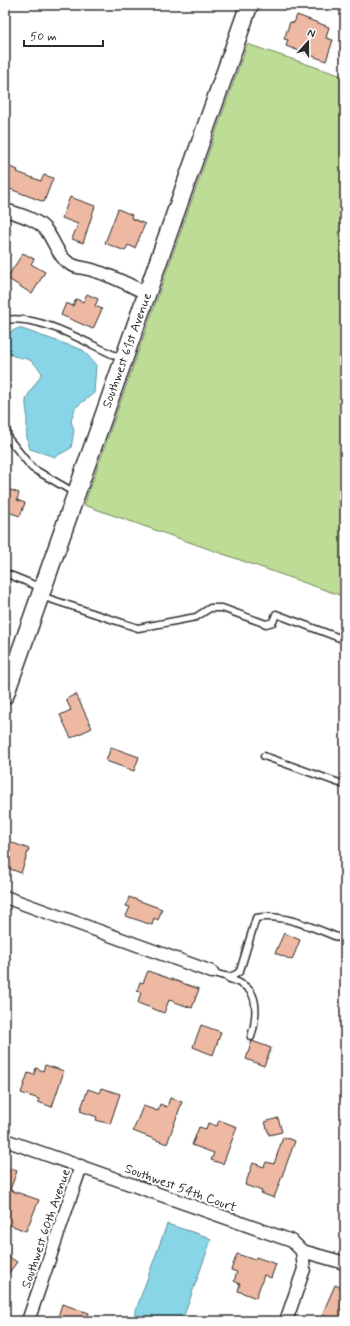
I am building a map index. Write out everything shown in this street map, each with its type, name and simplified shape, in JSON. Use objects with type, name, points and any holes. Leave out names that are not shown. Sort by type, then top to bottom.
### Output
[{"type":"street","name":"Southwest 61st Avenue","points":[[5,695],[122,359],[249,5]]},
{"type":"street","points":[[5,210],[36,223],[47,231],[56,248],[66,262],[79,268],[93,270],[110,276],[146,293]]},
{"type":"street","points":[[5,897],[212,972]]},
{"type":"street","name":"Southwest 54th Court","points":[[5,1140],[292,1241],[302,1250],[345,1263]]},
{"type":"street","name":"Southwest 60th Avenue","points":[[28,1321],[81,1166]]},
{"type":"street","points":[[286,1321],[304,1268],[302,1250]]},
{"type":"lane","points":[[5,320],[17,318],[36,322],[122,359]]},
{"type":"lane","points":[[5,422],[8,438],[32,468],[75,493]]},
{"type":"lane","points":[[5,573],[41,591],[138,628],[196,617],[210,608],[222,608],[266,624],[273,622],[276,614],[345,640]]},
{"type":"lane","points":[[264,756],[345,785]]},
{"type":"lane","points":[[228,978],[234,976],[240,971],[256,918],[286,920],[345,940]]},
{"type":"lane","points":[[212,972],[239,983],[250,991],[255,1002],[254,1027],[251,1037]]},
{"type":"green space","points":[[247,44],[345,77],[345,597],[84,505]]},
{"type":"water","points":[[19,328],[83,350],[96,365],[94,393],[75,408],[71,421],[74,430],[71,448],[55,457],[30,449],[28,444],[26,400],[42,373],[37,366],[28,359],[16,357],[5,351],[6,334]]},
{"type":"water","points":[[167,1224],[208,1237],[211,1240],[182,1321],[132,1321]]},
{"type":"building","points":[[297,15],[329,27],[326,38],[333,40],[326,61],[286,46],[288,40],[284,39],[290,22],[294,23]]},
{"type":"building","points":[[7,166],[18,170],[17,172],[41,181],[44,175],[53,178],[44,202],[5,187],[5,172]]},
{"type":"building","points":[[70,197],[95,206],[83,243],[72,239],[78,224],[62,218]]},
{"type":"building","points":[[118,209],[132,215],[131,218],[145,224],[135,248],[128,245],[125,251],[105,243]]},
{"type":"building","points":[[23,253],[34,259],[31,264],[45,272],[32,294],[7,278]]},
{"type":"building","points":[[87,294],[98,299],[95,306],[102,309],[93,329],[61,315],[66,303],[73,306],[76,299],[83,302]]},
{"type":"building","points":[[5,488],[19,493],[17,500],[25,503],[20,516],[5,511]]},
{"type":"building","points":[[76,694],[92,728],[71,738],[60,715],[71,710],[66,699]]},
{"type":"building","points":[[111,747],[139,757],[134,771],[106,761]]},
{"type":"building","points":[[5,840],[29,849],[21,873],[5,867]]},
{"type":"building","points":[[129,897],[162,909],[158,920],[154,918],[152,925],[126,916],[130,907],[126,906]]},
{"type":"building","points":[[284,933],[300,940],[292,960],[275,953]]},
{"type":"building","points":[[148,971],[199,989],[192,1008],[169,1000],[164,1013],[138,1003],[141,992],[137,991],[140,982],[143,983]]},
{"type":"building","points":[[201,1025],[221,1032],[213,1055],[193,1047]]},
{"type":"building","points":[[252,1041],[271,1048],[264,1066],[246,1059]]},
{"type":"building","points":[[45,1065],[64,1071],[52,1107],[38,1102],[39,1099],[21,1093],[28,1073],[34,1075],[36,1068],[43,1071]]},
{"type":"building","points":[[101,1088],[120,1094],[110,1124],[96,1120],[97,1117],[80,1111],[88,1089],[99,1093]]},
{"type":"building","points":[[170,1098],[182,1102],[167,1144],[133,1131],[143,1106],[158,1111],[160,1104],[167,1107]]},
{"type":"building","points":[[278,1118],[282,1132],[269,1135],[265,1122]]},
{"type":"building","points":[[219,1120],[237,1127],[223,1164],[211,1160],[214,1153],[192,1145],[199,1127],[206,1129],[208,1123],[217,1126]]},
{"type":"building","points":[[283,1137],[295,1141],[274,1198],[261,1193],[262,1191],[245,1185],[253,1163],[264,1167],[266,1162],[274,1164]]},
{"type":"building","points":[[5,1166],[17,1171],[10,1190],[39,1200],[26,1231],[5,1223]]},
{"type":"building","points":[[5,1254],[17,1262],[5,1278]]},
{"type":"building","points":[[237,1254],[255,1260],[256,1257],[276,1264],[271,1278],[264,1275],[256,1298],[238,1291],[240,1284],[234,1281],[237,1272],[231,1270]]},
{"type":"building","points":[[335,1285],[345,1289],[345,1321],[340,1321],[322,1315]]},
{"type":"building","points":[[62,1304],[89,1313],[86,1321],[61,1321],[62,1319],[58,1317]]}]
